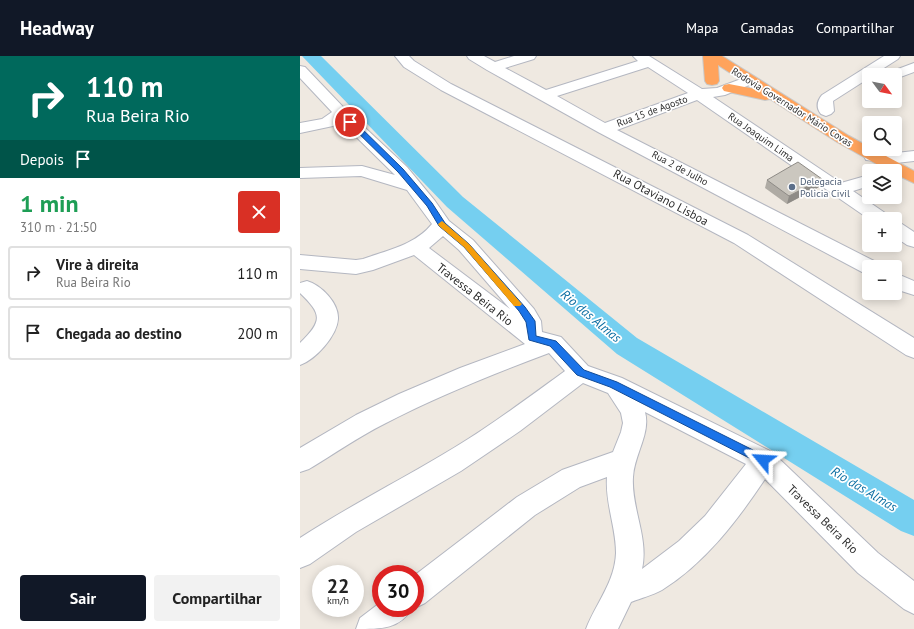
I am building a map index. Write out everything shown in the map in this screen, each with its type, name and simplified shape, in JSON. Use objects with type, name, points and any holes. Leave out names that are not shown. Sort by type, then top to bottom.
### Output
[{"type":"highway","points":[[710,56],[712,81]]},
{"type":"highway","name":"Rodovia Governador Mário Covas","points":[[713,56],[782,101],[862,150]]},
{"type":"highway","points":[[729,88],[782,101]]},
{"type":"highway","name":"Rodovia Governador Mário Covas","points":[[872,156],[885,164]]},
{"type":"highway","name":"Rodovia Governador Mário Covas","points":[[902,173],[914,178]]},
{"type":"street","name":"Rua Otaviano Lisboa","points":[[402,56],[409,64],[446,87],[741,239],[914,349]]},
{"type":"street","name":"Rua 2 de Julho","points":[[474,56],[492,68],[604,129],[862,263]]},
{"type":"street","points":[[492,68],[529,56]]},
{"type":"street","points":[[826,111],[825,102],[828,98],[893,56]]},
{"type":"street","points":[[543,96],[644,59]]},
{"type":"street","name":"Rua Joaquim Lima","points":[[644,59],[699,94],[871,212]]},
{"type":"street","points":[[902,72],[914,67]]},
{"type":"street","points":[[300,70],[341,113],[379,148],[414,186],[442,225],[466,245],[522,309],[542,341],[385,411],[300,461]]},
{"type":"street","points":[[699,94],[707,84],[712,81],[743,76]]},
{"type":"street","points":[[699,94],[714,93],[729,88],[743,76]]},
{"type":"street","name":"Rua 15 de Agosto","points":[[604,129],[699,94]]},
{"type":"street","points":[[805,115],[826,111],[845,103]]},
{"type":"street","points":[[300,128],[327,123],[341,113]]},
{"type":"street","points":[[872,156],[896,158],[914,156]]},
{"type":"street","points":[[300,173],[362,171],[414,186]]},
{"type":"street","points":[[839,190],[862,182]]},
{"type":"street","points":[[300,262],[319,265],[356,267],[416,247],[430,239],[442,225]]},
{"type":"street","points":[[902,233],[914,241]]},
{"type":"street","name":"Travessa Beira Rio","points":[[416,247],[542,341],[580,372],[614,384],[763,460],[868,563],[914,599]]},
{"type":"street","points":[[300,356],[322,334],[327,324],[327,312],[322,304],[304,291],[336,265]]},
{"type":"street","points":[[902,284],[914,288]]},
{"type":"street","points":[[300,554],[346,523],[452,463],[511,424],[580,372]]},
{"type":"street","points":[[601,629],[622,591],[630,556],[620,492],[622,460],[634,431],[636,419],[631,406],[614,384]]},
{"type":"street","points":[[424,586],[526,506],[571,478],[622,460]]},
{"type":"street","points":[[622,591],[651,580],[689,551],[725,513],[763,460]]},
{"type":"street","points":[[868,563],[914,580]]},
{"type":"street","points":[[371,629],[386,617]]},
{"type":"building","points":[[798,162],[822,179],[789,196],[767,180]]},
{"type":"waterway","name":"Rio das Almas","points":[[311,56],[455,202],[627,346],[914,519]]},
{"type":"slow traffic","points":[[442,224],[466,245],[517,304]]},
{"type":"place","name":"Delegacia Policia Civil","points":[[792,187]]},
{"type":"route","points":[[350,122],[379,148],[401,171],[429,205],[442,225],[466,245],[522,309],[530,321],[532,338],[553,344],[580,372],[614,384],[763,460]]}]
